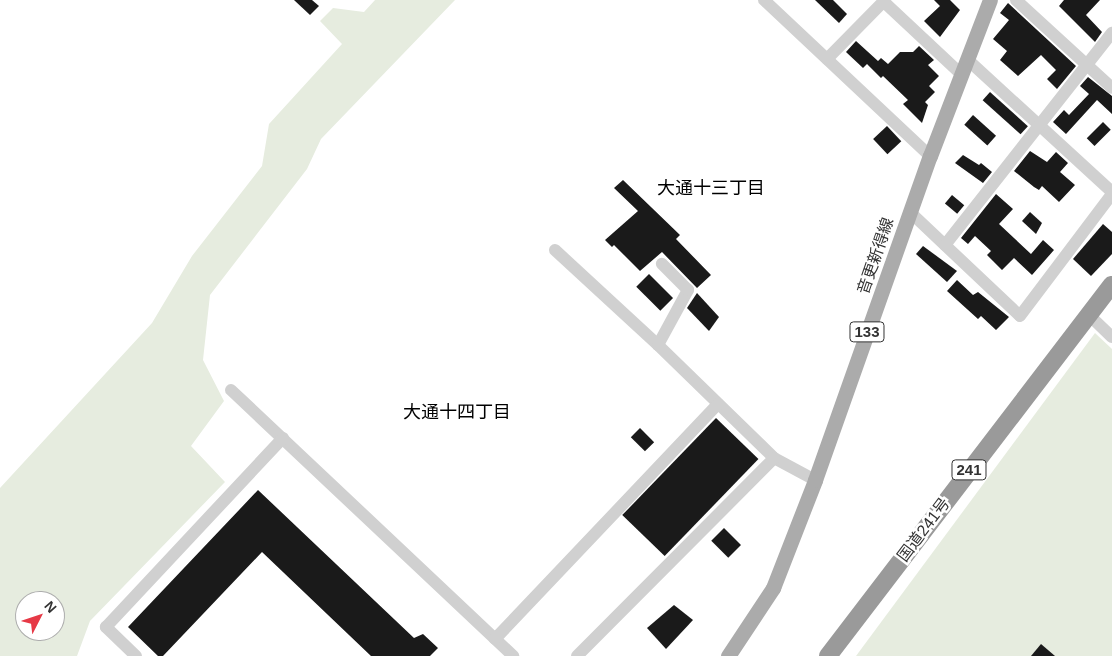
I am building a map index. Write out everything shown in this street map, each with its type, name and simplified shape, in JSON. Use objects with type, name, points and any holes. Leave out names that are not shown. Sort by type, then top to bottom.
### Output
[{"type":"highway","name":"国道241号","points":[[828,656],[1112,285]]},
{"type":"main road","name":"音更新得線","points":[[728,656],[773,588],[815,480],[930,156],[990,0]]},
{"type":"street","points":[[1016,0],[1112,88]]},
{"type":"street","points":[[827,59],[884,1],[961,74]]},
{"type":"street","points":[[771,2],[827,59],[930,156]]},
{"type":"street","points":[[945,245],[1112,33]]},
{"type":"street","points":[[910,212],[1020,316],[1112,193],[968,60]]},
{"type":"street","points":[[555,250],[658,345],[774,458],[815,480]]},
{"type":"street","points":[[658,345],[688,290],[662,264]]},
{"type":"street","points":[[1088,314],[1112,337]]},
{"type":"street","points":[[231,390],[513,656]]},
{"type":"street","points":[[495,639],[718,404]]},
{"type":"street","points":[[136,656],[106,627],[283,438]]},
{"type":"street","points":[[576,656],[774,458]]},
{"type":"shaded area","points":[[375,0],[455,0],[321,139],[307,169],[210,295],[203,360],[224,401],[191,446],[225,482],[90,621],[77,656],[0,656],[0,488],[152,323],[192,256],[262,166],[269,124],[342,44],[320,21],[333,8],[364,12]]},
{"type":"shaded area","points":[[1095,333],[1112,349],[1112,656],[856,656]]},
{"type":"building","points":[[294,0],[312,0],[319,6],[310,15]]},
{"type":"building","points":[[815,0],[833,0],[847,14],[839,23]]},
{"type":"building","points":[[934,0],[950,0],[960,10],[940,37],[924,21],[940,6]]},
{"type":"building","points":[[1064,0],[1100,0],[1086,15],[1102,32],[1095,42],[1059,6]]},
{"type":"building","points":[[1008,3],[1076,66],[1057,89],[1047,79],[1056,70],[1041,55],[1018,76],[1000,60],[1007,51],[993,39],[1009,20],[1000,13]]},
{"type":"building","points":[[856,41],[878,61],[881,58],[888,64],[900,52],[913,52],[919,46],[934,60],[928,65],[939,76],[929,86],[935,92],[925,102],[928,105],[922,123],[903,104],[908,100],[883,76],[881,78],[867,64],[863,68],[846,52]]},
{"type":"building","points":[[1088,77],[1112,96],[1112,114],[1097,100],[1066,134],[1053,122],[1064,110],[1069,115],[1089,94],[1080,86]]},
{"type":"building","points":[[990,92],[1028,126],[1021,134],[983,100]]},
{"type":"building","points":[[973,115],[996,136],[987,145],[964,125]]},
{"type":"building","points":[[1103,122],[1111,130],[1095,146],[1087,138]]},
{"type":"building","points":[[887,126],[901,141],[887,154],[873,139]]},
{"type":"building","points":[[1030,151],[1047,162],[1056,152],[1068,163],[1060,172],[1075,185],[1059,202],[1042,186],[1039,190],[1014,171]]},
{"type":"building","points":[[963,155],[979,165],[981,163],[992,172],[983,183],[955,163]]},
{"type":"building","points":[[623,180],[680,235],[676,239],[711,275],[697,288],[662,252],[640,271],[614,245],[612,247],[605,240],[638,211],[614,188]]},
{"type":"building","points":[[996,194],[1013,209],[999,224],[1031,254],[1043,240],[1054,250],[1032,275],[1014,258],[1002,270],[987,255],[991,251],[975,236],[968,244],[961,238]]},
{"type":"building","points":[[952,195],[964,205],[957,214],[945,203]]},
{"type":"building","points":[[1030,212],[1042,223],[1036,234],[1022,221]]},
{"type":"building","points":[[1103,224],[1112,232],[1112,254],[1091,276],[1073,259]]},
{"type":"building","points":[[923,246],[957,271],[947,282],[916,254]]},
{"type":"building","points":[[649,274],[673,298],[660,311],[636,287]]},
{"type":"building","points":[[957,280],[973,295],[978,292],[1009,317],[996,330],[981,316],[978,319],[947,291]]},
{"type":"building","points":[[697,293],[719,317],[709,331],[687,308]]},
{"type":"building","points":[[716,418],[758,459],[665,556],[622,515]]},
{"type":"building","points":[[640,428],[654,442],[645,451],[631,437]]},
{"type":"building","points":[[258,490],[414,638],[423,634],[438,648],[430,656],[371,656],[262,552],[163,656],[158,656],[128,627]]},
{"type":"building","points":[[724,528],[741,545],[728,558],[711,541]]},
{"type":"building","points":[[674,605],[693,620],[666,649],[647,628]]},
{"type":"building","points":[[1041,644],[1055,656],[1031,656]]},
{"type":"district","name":"大通十三丁目","points":[[711,188]]},
{"type":"district","name":"大通十四丁目","points":[[457,412]]}]
